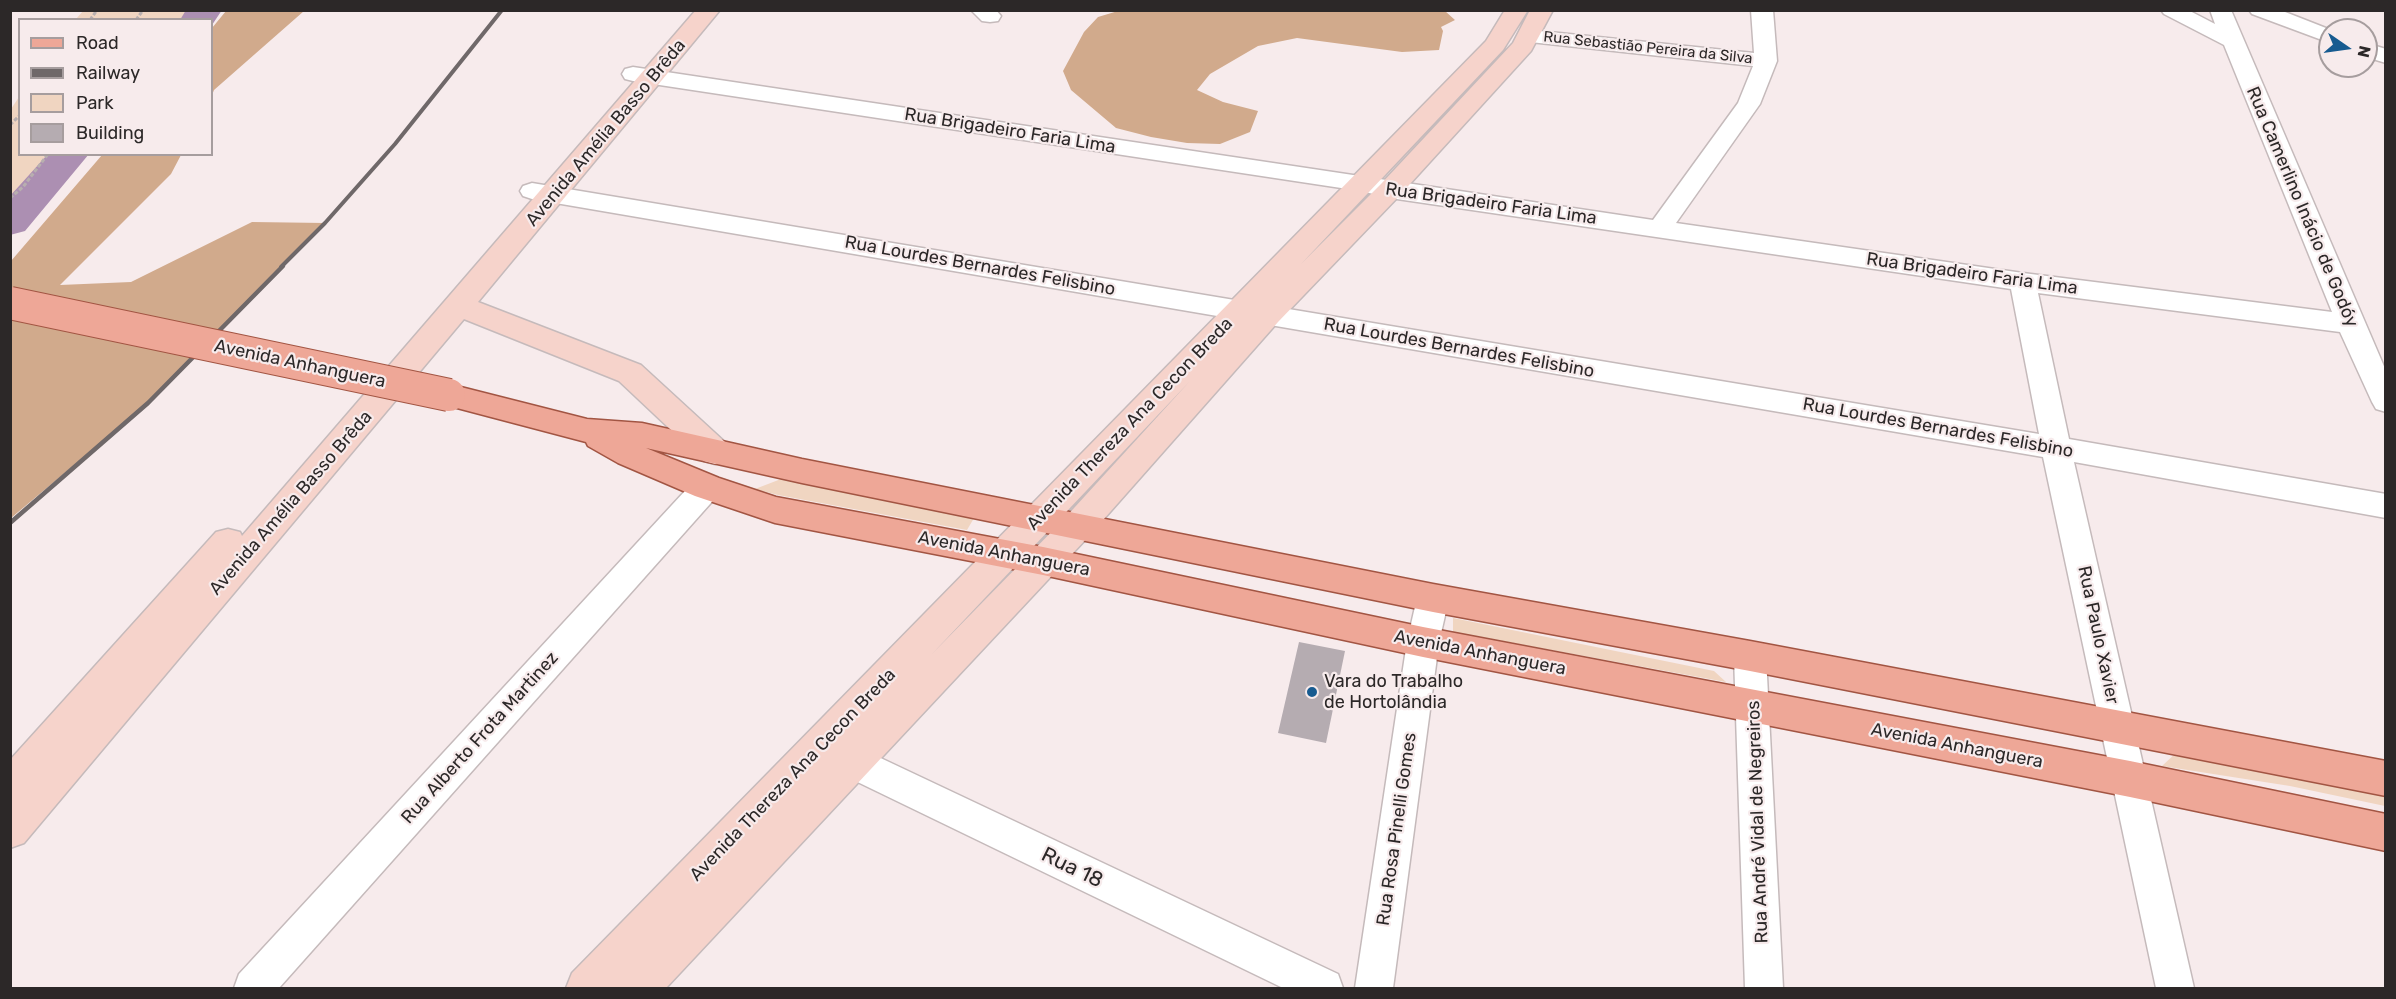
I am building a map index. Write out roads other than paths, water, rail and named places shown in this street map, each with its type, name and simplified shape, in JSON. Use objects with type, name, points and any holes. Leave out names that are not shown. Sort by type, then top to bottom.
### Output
[{"type":"main road","name":"Avenida Amélia Basso Brêda","points":[[644,75],[685,10]]},
{"type":"main road","name":"Avenida Amélia Basso Brêda","points":[[10,788],[363,389],[544,193],[644,75],[709,10]]},
{"type":"main road","name":"Avenida Thereza Ana Cecon Breda","points":[[587,988],[1076,528],[1361,183],[1495,45],[1517,10]]},
{"type":"main road","name":"Avenida Thereza Ana Cecon Breda","points":[[637,988],[838,754],[1005,554],[1253,313],[1390,190],[1530,36],[1542,10]]},
{"type":"main road","name":"Avenida Amélia Basso Brêda","points":[[10,830],[459,306],[544,193]]},
{"type":"main road","name":"Avenida Anhanguera","points":[[10,303],[449,395],[587,431],[642,435],[773,465],[1076,528],[2385,779]]},
{"type":"main road","points":[[459,306],[630,373],[716,452]]},
{"type":"main road","points":[[642,435],[655,417],[659,399]]},
{"type":"main road","name":"Avenida Anhanguera","points":[[587,431],[629,454],[707,487],[745,502],[775,510],[1043,561],[1423,642],[2130,779],[2385,833]]},
{"type":"main road","points":[[745,502],[760,479],[773,465]]},
{"type":"street","points":[[1660,228],[1749,104],[1767,61],[1762,10]]},
{"type":"street","points":[[2171,10],[2232,41]]},
{"type":"street","name":"Rua Camerlino Inácio de Godóy","points":[[2220,10],[2350,324],[2385,402]]},
{"type":"street","points":[[2259,10],[2318,32]]},
{"type":"street","name":"Rua Sebastião Pereira da Silva","points":[[1530,36],[1767,61]]},
{"type":"street","name":"Rua Brigadeiro Faria Lima","points":[[644,75],[1361,183],[1390,190],[2023,282],[2350,324]]},
{"type":"street","name":"Rua Lourdes Bernardes Felisbino","points":[[544,193],[2056,448],[2385,506]]},
{"type":"street","name":"Rua Paulo Xavier","points":[[2023,282],[2056,448],[2175,988]]},
{"type":"street","name":"Rua Alberto Frota Martinez","points":[[253,988],[707,487]]},
{"type":"street","name":"Rua Rosa Pinelli Gomes","points":[[1374,988],[1423,642],[1433,598]]},
{"type":"street","name":"Rua André Vidal de Negreiros","points":[[1750,656],[1764,988]]},
{"type":"street","name":"Rua 18","points":[[838,754],[1324,988]]},
{"type":"waterway","points":[[199,18],[205,10]]},
{"type":"waterway","points":[[10,222],[68,156]]},
{"type":"railway","points":[[281,267],[325,223],[395,144],[502,10]]},
{"type":"railway","points":[[10,523],[148,403],[283,266]]},
{"type":"place","name":"Vara do Trabalho de Hortolândia","points":[[1312,692]]}]
